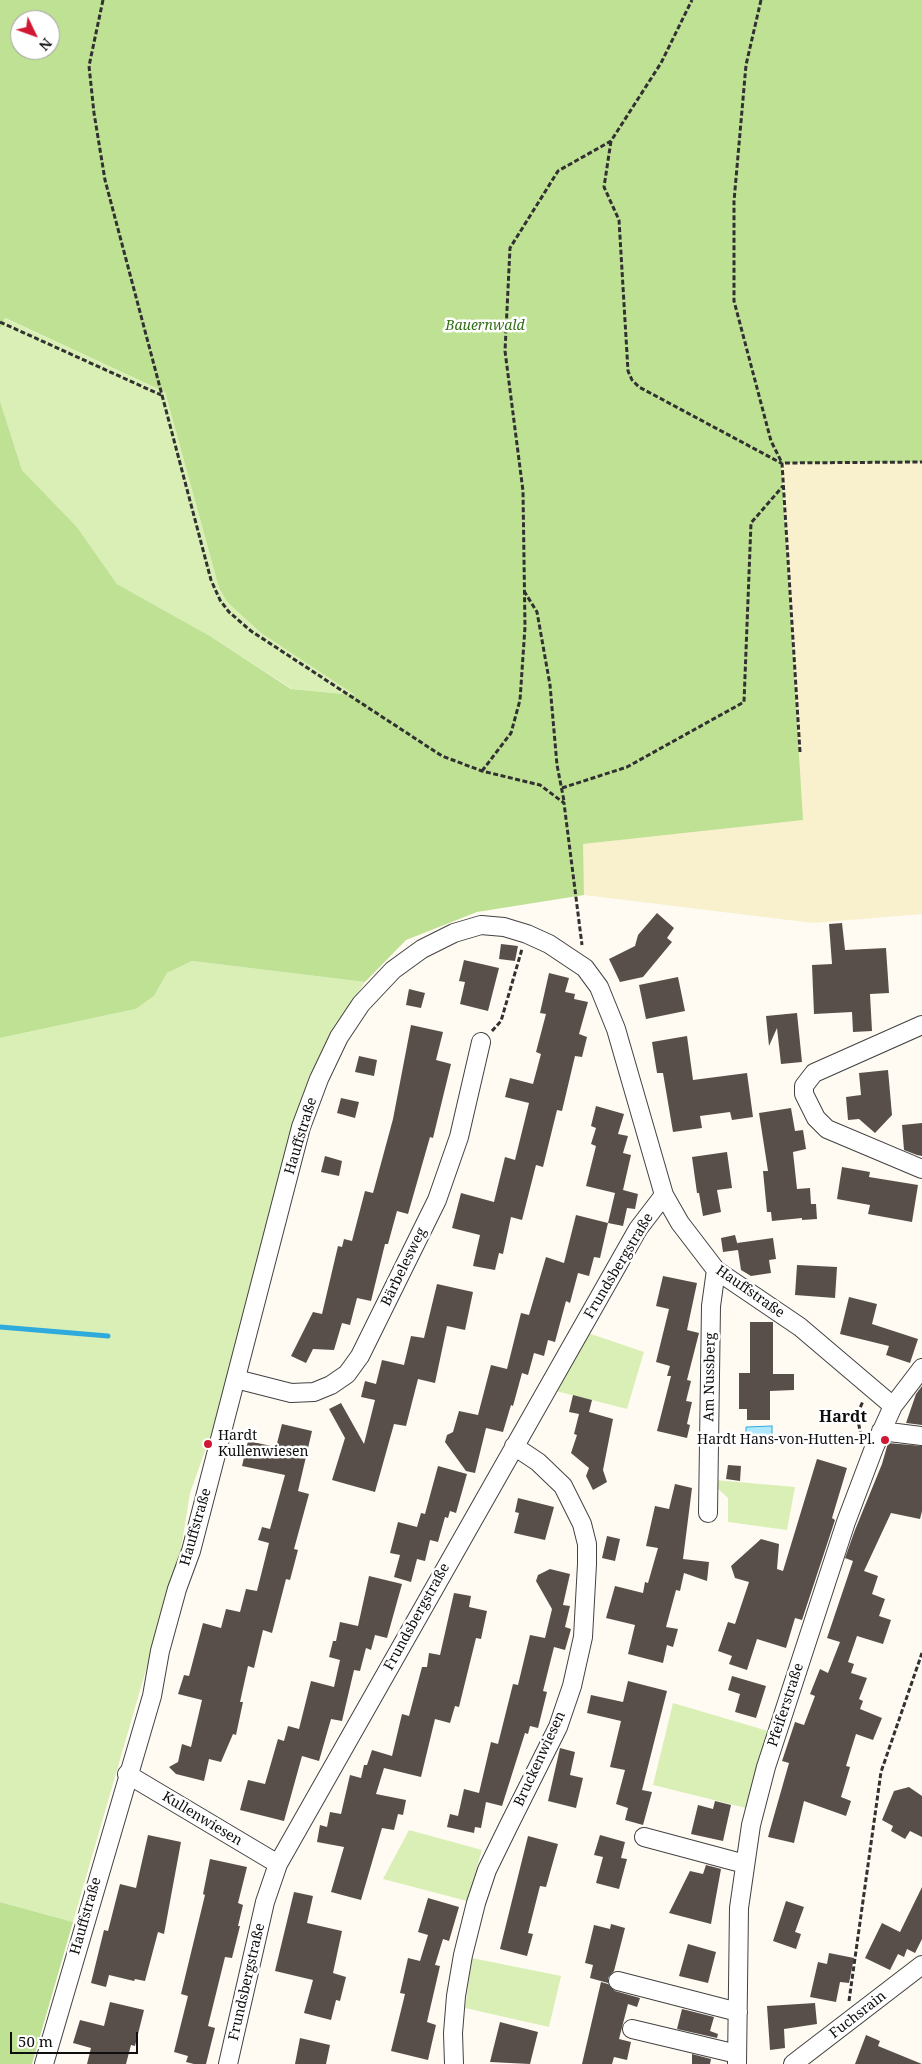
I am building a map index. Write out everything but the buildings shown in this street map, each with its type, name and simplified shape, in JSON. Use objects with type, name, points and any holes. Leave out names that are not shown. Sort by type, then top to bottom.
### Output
[{"type":"street","name":"Hauffstraße","points":[[44,2064],[127,1774],[152,1696],[160,1651],[177,1589],[191,1550],[301,1127],[319,1079],[339,1037],[361,1004],[393,970],[422,949],[454,933],[480,926],[504,927],[527,934],[549,944],[584,968],[599,987],[616,1029],[664,1195],[680,1223],[716,1270],[800,1327],[893,1406]]},
{"type":"street","points":[[922,1025],[814,1073],[804,1086],[804,1094],[816,1118],[827,1130],[922,1168]]},
{"type":"street","name":"Bärbelesweg","points":[[236,1379],[290,1393],[314,1392],[331,1385],[347,1374],[360,1356],[437,1200],[459,1137],[481,1042]]},
{"type":"street","name":"Frundsbergstraße","points":[[228,2064],[265,1902],[278,1864],[638,1229],[664,1195]]},
{"type":"street","name":"Am Nussberg","points":[[708,1514],[711,1306],[716,1270]]},
{"type":"street","name":"Pfeiferstraße","points":[[737,2059],[739,1908],[745,1864],[766,1767],[846,1522],[871,1454],[893,1406],[922,1368]]},
{"type":"street","points":[[881,1431],[922,1436]]},
{"type":"street","name":"Bruckenwiesen","points":[[454,2064],[453,2033],[456,1996],[463,1956],[476,1903],[488,1870],[508,1827],[558,1727],[572,1686],[584,1618],[586,1544],[582,1524],[563,1486],[538,1462],[514,1446]]},
{"type":"street","name":"Kullenwiesen","points":[[127,1774],[278,1864]]},
{"type":"street","points":[[644,1836],[745,1864]]},
{"type":"street","name":"Fuchsrain","points":[[793,2064],[922,1965]]},
{"type":"street","points":[[618,1981],[738,2012]]},
{"type":"street","points":[[632,2029],[737,2059]]},
{"type":"path","points":[[103,0],[89,66],[94,113],[105,180],[211,580],[229,612],[250,631],[442,756],[482,771],[540,785],[564,803]]},
{"type":"path","points":[[692,0],[662,63],[611,141],[604,187],[619,220],[628,371],[632,380],[639,387],[782,463],[922,462]]},
{"type":"path","points":[[762,0],[746,65],[734,201],[734,302],[771,441],[782,463],[800,752]]},
{"type":"path","points":[[482,771],[511,733],[520,700],[525,627],[523,491],[505,351],[510,248],[558,171],[611,141]]},
{"type":"path","points":[[0,322],[162,396]]},
{"type":"path","points":[[562,788],[627,767],[744,702],[751,523],[783,486]]},
{"type":"path","points":[[524,590],[537,612],[550,685],[557,765],[572,848],[584,968]]},
{"type":"path","points":[[481,1042],[501,1022],[527,934]]},
{"type":"path","points":[[871,1454],[862,1440],[857,1415],[863,1401],[874,1390]]},
{"type":"path","points":[[845,2024],[881,1772],[922,1653]]},
{"type":"shaded area","points":[[922,462],[922,914],[813,923],[584,895],[582,844],[802,819],[781,463]]},
{"type":"green space","name":"Bauernwald","points":[[0,0],[922,0],[922,462],[781,463],[803,820],[583,844],[584,895],[477,912],[406,940],[365,982],[192,961],[167,973],[154,996],[136,1009],[0,1038],[0,401],[22,470],[77,527],[117,584],[210,636],[291,689],[355,695],[261,633],[227,602],[219,588],[165,392],[5,318],[0,329]]},
{"type":"green space","points":[[4,318],[165,392],[219,588],[227,602],[261,633],[356,695],[292,689],[210,636],[117,584],[77,527],[22,470],[0,401],[0,329]]},
{"type":"green space","points":[[192,961],[365,982],[333,1031],[310,1075],[291,1130],[221,1406],[190,1493],[181,1549],[73,1922],[0,1902],[0,1038],[136,1009],[154,996],[167,973]]},
{"type":"green space","points":[[588,1333],[644,1352],[627,1409],[556,1391]]},
{"type":"green space","points":[[715,1480],[795,1487],[787,1530],[728,1522],[728,1498],[715,1486]]},
{"type":"green space","points":[[673,1703],[768,1731],[746,1808],[653,1785]]},
{"type":"green space","points":[[409,1830],[482,1850],[467,1901],[383,1879]]},
{"type":"green space","points":[[0,1902],[73,1922],[32,2064],[0,2064]]},
{"type":"green space","points":[[472,1958],[561,1976],[549,2027],[465,2008]]},
{"type":"water","points":[[772,1426],[772,1436],[746,1437],[746,1427]]},
{"type":"waterway","points":[[0,1327],[108,1336]]},
{"type":"place","name":"Hardt Hans-von-Hutten-Pl.","points":[[885,1440]]},
{"type":"place","name":"Hardt Kullenwiesen","points":[[208,1444]]},
{"type":"district","name":"Hardt","points":[[843,1417]]}]
